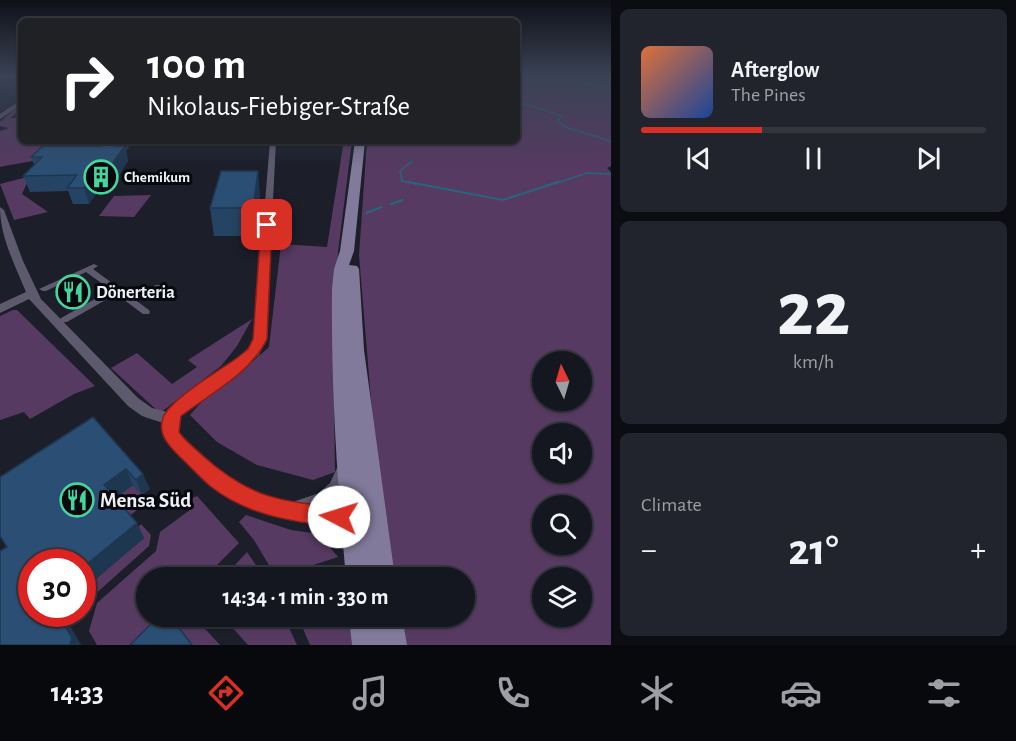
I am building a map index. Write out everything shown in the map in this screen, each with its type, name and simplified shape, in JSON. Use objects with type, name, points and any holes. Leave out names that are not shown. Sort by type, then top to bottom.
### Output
[{"type":"main road","points":[[360,144],[347,251],[342,260],[343,396],[348,451],[363,516],[379,567]]},
{"type":"main road","points":[[347,251],[351,259],[363,516],[360,567]]},
{"type":"main road","points":[[365,627],[367,645]]},
{"type":"main road","points":[[390,627],[392,645]]},
{"type":"street","points":[[0,117],[14,107]]},
{"type":"street","points":[[273,144],[260,339],[254,352],[182,404],[170,419],[170,433],[175,441],[216,480],[248,500],[290,512],[363,516]]},
{"type":"street","points":[[0,210],[3,227],[32,294],[56,324],[133,402],[147,412],[170,419]]},
{"type":"street","points":[[47,287],[91,268],[144,312]]},
{"type":"street","points":[[64,320],[120,291]]},
{"type":"street","points":[[0,309],[32,294]]},
{"type":"street","points":[[290,512],[327,500],[341,483],[348,451]]},
{"type":"shaded area","points":[[520,107],[611,107],[611,166],[607,168],[611,172],[611,645],[405,645],[402,627],[475,627],[475,567],[393,567],[373,424],[359,255],[367,144],[520,144]]},
{"type":"shaded area","points":[[18,109],[10,118],[18,118],[18,144],[83,144],[58,155],[0,167],[0,131],[9,128],[0,126],[0,122]]},
{"type":"shaded area","points":[[325,144],[352,144],[338,252],[334,397],[335,472],[313,480],[257,465],[217,442],[190,415],[208,396],[269,347],[281,244],[327,247],[343,146]]},
{"type":"shaded area","points":[[27,177],[22,194],[48,212],[14,220],[0,184]]},
{"type":"shaded area","points":[[151,195],[134,217],[99,216],[114,196]]},
{"type":"shaded area","points":[[17,310],[95,386],[74,394],[30,419],[24,412],[0,420],[0,316]]},
{"type":"shaded area","points":[[252,319],[237,346],[221,366],[160,413],[111,368],[137,353],[172,384],[197,367],[188,360]]},
{"type":"shaded area","points":[[133,485],[148,501],[127,518],[112,500]]},
{"type":"shaded area","points":[[197,496],[239,543],[215,567],[138,567],[156,551],[160,532],[194,507],[192,498]]},
{"type":"shaded area","points":[[246,515],[291,530],[319,534],[338,557],[307,567],[270,567],[254,540],[239,522]]},
{"type":"shaded area","points":[[141,524],[151,535],[149,546],[96,593],[96,579],[144,538],[136,529]]},
{"type":"shaded area","points":[[247,552],[257,567],[233,567]]},
{"type":"shaded area","points":[[136,569],[136,627],[157,627],[139,645],[97,645],[89,631],[90,627],[96,627],[97,603]]},
{"type":"shaded area","points":[[178,627],[203,627],[220,645],[192,645]]},
{"type":"shaded area","points":[[232,627],[289,627],[297,645],[248,645]]},
{"type":"shaded area","points":[[302,627],[353,627],[356,645],[310,645]]},
{"type":"building","points":[[117,144],[115,146],[125,146],[104,175],[93,175],[84,188],[67,188],[77,175],[23,176],[42,157],[31,157],[43,146]]},
{"type":"building","points":[[221,171],[258,171],[253,208],[210,208]]},
{"type":"building","points":[[93,417],[143,474],[136,480],[126,469],[104,485],[137,523],[96,557],[96,549],[18,549],[18,627],[66,627],[72,638],[70,645],[0,645],[0,551],[7,547],[0,536],[0,477]]},
{"type":"building","points":[[148,627],[178,627],[192,645],[130,645]]},
{"type":"waterway","points":[[536,107],[561,116],[558,121],[565,127],[611,141]]},
{"type":"waterway","points":[[412,161],[400,171],[402,181],[416,184]]},
{"type":"waterway","points":[[554,184],[587,173],[611,174]]},
{"type":"waterway","points":[[408,182],[503,200],[558,182]]},
{"type":"waterway","points":[[391,204],[403,200]]},
{"type":"waterway","points":[[366,213],[382,207]]},
{"type":"place","name":"Chemikum","points":[[101,177]]},
{"type":"place","name":"Dönerteria","points":[[73,292]]},
{"type":"place","name":"Mensa Süd","points":[[77,500]]},
{"type":"route","points":[[267,225],[260,339],[254,352],[182,404],[170,419],[170,433],[175,441],[216,480],[248,500],[290,512],[339,517]]}]
